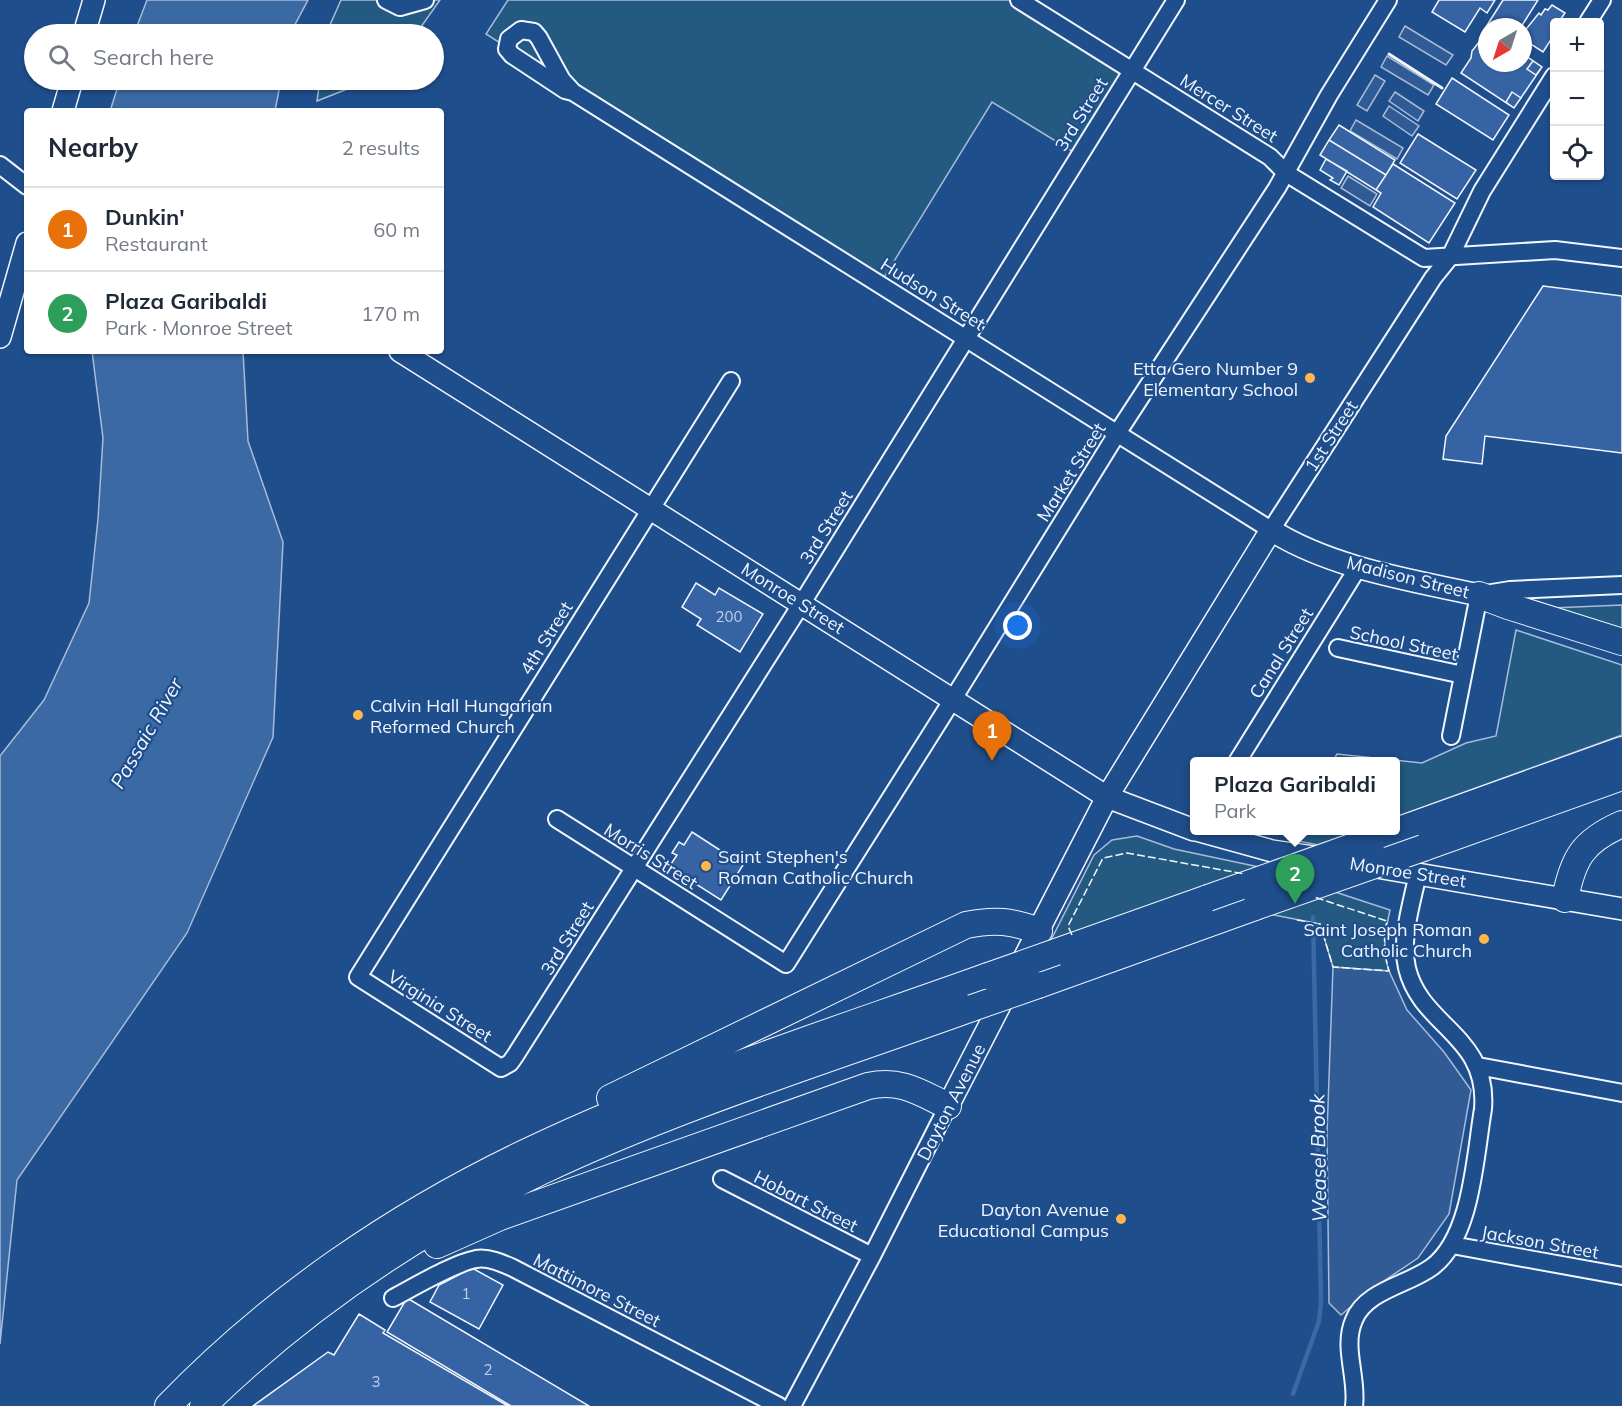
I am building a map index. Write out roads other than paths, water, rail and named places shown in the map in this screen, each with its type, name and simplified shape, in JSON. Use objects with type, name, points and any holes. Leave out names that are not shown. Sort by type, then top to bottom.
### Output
[{"type":"highway","points":[[1479,594],[1508,606],[1622,642]]},
{"type":"highway","points":[[1400,830],[1622,750]]},
{"type":"highway","points":[[204,1406],[254,1358],[334,1295],[420,1238],[501,1192],[591,1149],[650,1125],[972,1008],[1622,777]]},
{"type":"highway","points":[[1565,899],[1569,879],[1580,854],[1589,842],[1622,824]]},
{"type":"highway","points":[[336,1263],[444,1195],[529,1150],[591,1122],[738,1065],[1385,835]]},
{"type":"highway","points":[[168,1406],[238,1339],[303,1287],[405,1209],[496,1154],[966,925],[984,921],[1002,921],[1039,931]]},
{"type":"highway","points":[[204,1406],[338,1307],[389,1273],[475,1227],[868,1086],[883,1083],[897,1084],[911,1088],[948,1106]]},
{"type":"main road","points":[[87,24],[94,0]]},
{"type":"main road","points":[[64,108],[69,90]]},
{"type":"main road","points":[[0,338],[24,254]]},
{"type":"main road","name":"Monroe Street","points":[[405,354],[1107,797],[1190,828]]},
{"type":"main road","name":"Madison Street","points":[[1271,530],[1293,544],[1359,566],[1479,594]]},
{"type":"main road","name":"1st Street","points":[[1107,797],[1271,530]]},
{"type":"main road","name":"Dayton Avenue","points":[[948,1106],[1107,797]]},
{"type":"main road","name":"Monroe Street","points":[[1213,835],[1272,851],[1418,873],[1622,909]]},
{"type":"street","points":[[386,0],[400,7],[425,0]]},
{"type":"street","name":"Mercer Street","points":[[1019,0],[1270,157],[1286,173],[1424,258],[1555,250],[1622,258]]},
{"type":"street","name":"3rd Street","points":[[501,1068],[510,1063],[515,1056],[802,603],[1176,0]]},
{"type":"street","name":"Market Street","points":[[786,964],[1118,432],[1286,173],[1329,95],[1388,0]]},
{"type":"street","points":[[1591,18],[1602,0]]},
{"type":"street","name":"1st Street","points":[[1271,530],[1433,278],[1450,257],[1482,191],[1550,82]]},
{"type":"street","name":"Hudson Street","points":[[573,92],[1271,530]]},
{"type":"street","points":[[0,165],[24,184]]},
{"type":"street","name":"4th Street","points":[[358,977],[731,381]]},
{"type":"street","name":"Canal Street","points":[[1241,757],[1359,566]]},
{"type":"street","name":"Madison Street","points":[[1479,594],[1509,590],[1622,585]]},
{"type":"street","points":[[1451,736],[1479,594]]},
{"type":"street","name":"School Street","points":[[1338,648],[1463,675]]},
{"type":"street","name":"Morris Street","points":[[557,819],[786,964]]},
{"type":"street","points":[[1354,1406],[1350,1340],[1354,1319],[1360,1309],[1380,1294],[1432,1267],[1452,1245],[1467,1207],[1483,1109],[1484,1095],[1478,1066],[1470,1053],[1417,993],[1411,980],[1405,952],[1418,873]]},
{"type":"street","name":"Virginia Street","points":[[358,977],[501,1068]]},
{"type":"street","points":[[1478,1066],[1622,1093]]},
{"type":"street","name":"Dayton Avenue","points":[[792,1406],[948,1106]]},
{"type":"street","name":"Hobart Street","points":[[722,1179],[872,1256]]},
{"type":"street","name":"Jackson Street","points":[[1452,1245],[1622,1276]]},
{"type":"street","name":"Mattimore Street","points":[[393,1298],[461,1264],[477,1259],[492,1260],[513,1268],[780,1406]]},
{"type":"water","points":[[147,0],[308,0],[295,24],[138,24]]},
{"type":"water","points":[[117,90],[279,90],[276,108],[111,108]]},
{"type":"water","name":"Passaic River","points":[[92,354],[243,354],[248,441],[283,542],[273,737],[187,933],[17,1180],[0,1344],[0,756],[44,700],[89,603],[98,519],[103,438]]},
{"type":"waterway","name":"Weasel Brook","points":[[1293,1394],[1319,1321],[1321,1302],[1313,917]]},
{"type":"place","name":"Etta Gero Number 9 Elementary School","points":[[1310,378]]},
{"type":"place","name":"Calvin Hall Hungarian Reformed Church","points":[[358,715]]},
{"type":"place","name":"Dunkin'","points":[[992,761]]},
{"type":"place","name":"Saint Stephen's Roman Catholic Church","points":[[706,866]]},
{"type":"place","name":"Plaza Garibaldi","points":[[1295,904]]},
{"type":"place","name":"Saint Joseph Roman Catholic Church","points":[[1484,939]]},
{"type":"place","name":"Dayton Avenue Educational Campus","points":[[1121,1219]]}]
